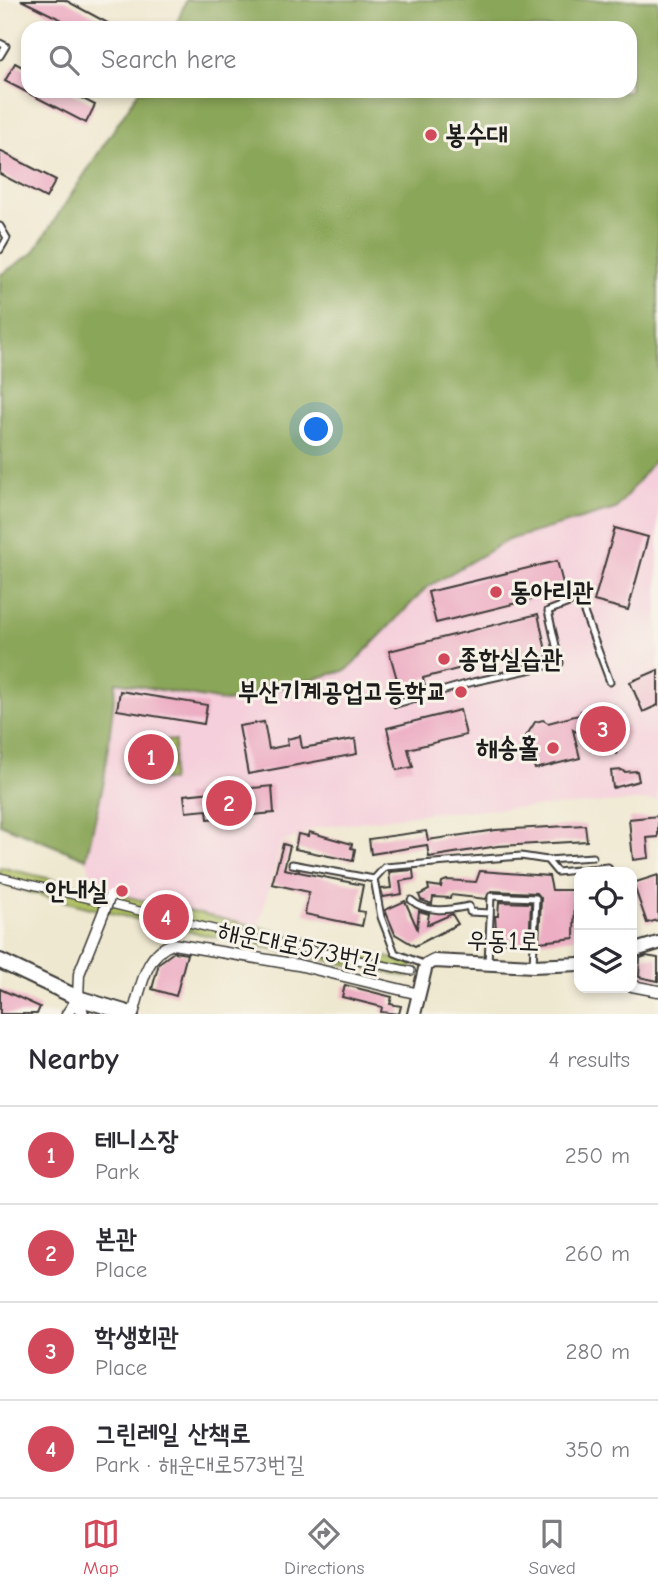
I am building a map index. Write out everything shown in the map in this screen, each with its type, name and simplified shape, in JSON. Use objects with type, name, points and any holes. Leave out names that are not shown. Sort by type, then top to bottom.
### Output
[{"type":"main road","points":[[0,961],[78,998],[132,1014]]},
{"type":"street","points":[[0,877],[238,935],[411,971]]},
{"type":"street","points":[[82,1014],[78,998],[79,974],[110,896]]},
{"type":"street","points":[[637,949],[658,943]]},
{"type":"street","name":"해운대로573번길","points":[[132,1014],[152,958],[160,948],[173,944],[298,965],[419,994]]},
{"type":"street","name":"우동1로","points":[[426,965],[434,961],[488,965],[574,965]]},
{"type":"street","points":[[414,1014],[426,965]]},
{"type":"street","points":[[637,987],[658,991]]},
{"type":"street","points":[[67,1014],[78,998]]},
{"type":"lane","points":[[0,43],[6,46],[0,56]]},
{"type":"lane","points":[[0,226],[7,237],[0,250]]},
{"type":"lane","points":[[396,704],[473,682],[560,663],[548,611],[579,599],[610,682]]},
{"type":"lane","points":[[292,864],[374,879],[385,867],[521,856],[547,860],[593,857]]},
{"type":"lane","points":[[547,860],[558,872],[574,870]]},
{"type":"lane","name":"우동1로","points":[[374,879],[381,917],[395,953],[426,965]]},
{"type":"lane","points":[[488,965],[491,896],[536,898],[533,966]]},
{"type":"lane","points":[[411,900],[417,906],[432,909],[468,906],[470,912],[490,913]]},
{"type":"shaded area","name":"부산기계공업고등학교","points":[[658,456],[658,800],[428,813],[315,828],[281,844],[258,928],[96,889],[86,859],[104,781],[116,681],[227,702],[347,670],[426,588],[508,540],[616,509]]},
{"type":"green space","points":[[186,0],[658,0],[658,456],[616,509],[508,540],[426,588],[347,670],[227,702],[116,682],[104,781],[86,859],[0,824],[0,275],[33,253],[134,98],[637,98],[637,21],[178,21]]},
{"type":"green space","points":[[135,737],[175,741],[171,781],[125,773]]},
{"type":"green space","points":[[0,867],[412,963],[410,977],[204,935],[51,898],[0,884]]},
{"type":"building","points":[[21,0],[65,0],[104,21],[64,21]]},
{"type":"building","points":[[15,63],[21,66],[21,89],[5,81]]},
{"type":"building","points":[[38,98],[82,98],[95,105],[86,123]]},
{"type":"building","points":[[0,151],[56,180],[46,198],[0,174]]},
{"type":"building","points":[[615,528],[648,537],[628,610],[594,601]]},
{"type":"building","name":"동아리관","points":[[557,561],[565,591],[436,623],[428,592]]},
{"type":"building","name":"종합실습관","points":[[538,614],[548,660],[522,666],[519,653],[423,678],[426,690],[402,697],[389,651]]},
{"type":"building","points":[[658,670],[658,705],[643,712],[630,682]]},
{"type":"building","points":[[120,691],[207,705],[204,724],[117,710]]},
{"type":"building","points":[[591,706],[627,727],[629,732],[616,754],[573,730],[580,758],[535,769],[525,738],[535,722],[543,720],[548,723],[579,715],[581,711],[586,714]]},
{"type":"building","points":[[460,710],[466,735],[408,749],[413,767],[397,770],[387,728]]},
{"type":"building","points":[[264,722],[269,749],[288,745],[287,739],[300,736],[302,748],[355,739],[357,754],[248,774],[239,726]]},
{"type":"building","points":[[611,771],[637,771],[639,781],[613,788]]},
{"type":"building","points":[[272,786],[274,813],[208,819],[207,810],[186,812],[184,795]]},
{"type":"building","points":[[658,816],[658,837],[647,838],[649,858],[633,860],[629,819]]},
{"type":"building","points":[[585,825],[587,841],[498,846],[429,857],[427,845],[371,854],[369,839],[426,831],[428,840],[496,830]]},
{"type":"building","points":[[309,832],[352,844],[351,848],[355,849],[353,861],[295,849],[298,834],[308,836]]},
{"type":"building","points":[[283,844],[290,846],[284,869],[363,885],[358,911],[365,912],[362,926],[305,914],[309,892],[272,884]]},
{"type":"building","points":[[413,870],[414,879],[400,881],[402,894],[383,897],[381,889],[391,888],[389,872]]},
{"type":"building","points":[[480,871],[549,876],[552,890],[574,890],[574,938],[539,942],[541,898],[537,893],[491,891],[486,899],[451,895],[450,898],[433,897],[432,904],[421,900],[419,895],[429,890],[428,885],[441,887],[442,882],[447,880],[476,882]]},
{"type":"building","points":[[658,875],[658,920],[647,923],[637,894],[637,882]]},
{"type":"building","points":[[405,901],[417,928],[419,911],[429,914],[427,925],[452,914],[458,924],[415,946],[395,934],[385,910]]},
{"type":"building","points":[[499,902],[531,903],[529,944],[497,942],[495,916],[498,916]]},
{"type":"building","points":[[174,952],[187,954],[176,996],[152,989],[159,963]]},
{"type":"building","points":[[640,958],[658,958],[658,981],[639,977]]},
{"type":"building","points":[[345,985],[392,997],[390,1004],[401,1006],[399,1014],[381,1012],[382,1007],[342,997]]},
{"type":"building","points":[[0,989],[40,1007],[37,1014],[0,1014]]},
{"type":"place","name":"봉수대","points":[[431,135]]},
{"type":"place","name":"동아리관","points":[[496,592]]},
{"type":"place","name":"종합실습관","points":[[444,659]]},
{"type":"place","name":"부산기계공업고등학교","points":[[461,692]]},
{"type":"place","name":"학생회관","points":[[603,729]]},
{"type":"place","name":"해송홀","points":[[553,748]]},
{"type":"place","name":"테니스장","points":[[151,757]]},
{"type":"place","name":"본관","points":[[229,803]]},
{"type":"place","name":"안내실","points":[[122,891]]},
{"type":"place","name":"그린레일 산책로","points":[[166,917]]}]
